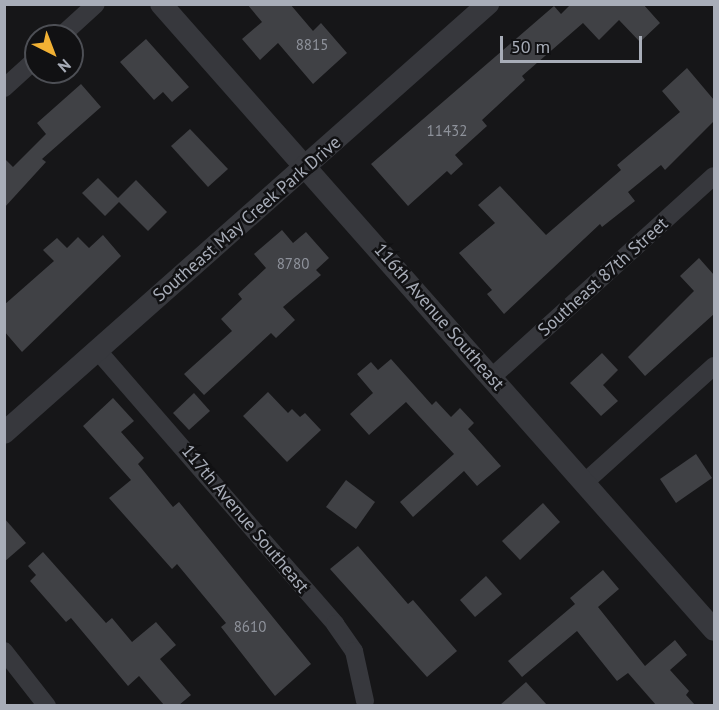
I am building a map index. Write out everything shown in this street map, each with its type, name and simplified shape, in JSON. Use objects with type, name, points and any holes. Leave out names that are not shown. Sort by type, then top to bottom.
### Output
[{"type":"street","points":[[75,24],[96,4]]},
{"type":"street","name":"116th Avenue Southeast","points":[[161,4],[307,166],[714,630]]},
{"type":"street","name":"Southeast May Creek Park Drive","points":[[4,433],[488,4]]},
{"type":"street","points":[[4,88],[24,70]]},
{"type":"street","name":"Southeast 87th Street","points":[[492,377],[714,176]]},
{"type":"street","name":"117th Avenue Southeast","points":[[98,351],[335,624],[354,651],[365,701]]},
{"type":"street","points":[[584,483],[714,366]]},
{"type":"street","points":[[4,651],[46,705]]},
{"type":"building","points":[[247,4],[290,4],[313,31],[321,23],[347,53],[313,84],[278,43],[260,60],[242,39],[262,22]]},
{"type":"building","points":[[571,4],[643,4],[660,23],[640,42],[619,20],[599,40],[583,23],[522,76],[525,80],[482,120],[487,126],[455,155],[463,164],[451,175],[447,171],[408,206],[371,164],[554,6],[561,14]]},
{"type":"building","points":[[146,39],[189,87],[172,102],[163,92],[154,100],[120,62]]},
{"type":"building","points":[[687,68],[714,100],[714,121],[665,170],[661,165],[628,192],[635,201],[602,227],[600,224],[504,314],[487,294],[492,290],[459,253],[495,223],[478,205],[500,186],[546,235],[621,170],[617,165],[680,112],[662,91]]},
{"type":"building","points":[[81,84],[101,107],[42,159],[46,162],[4,208],[4,158],[13,167],[46,134],[37,123]]},
{"type":"building","points":[[190,129],[228,169],[208,187],[171,146]]},
{"type":"building","points":[[98,178],[118,198],[136,180],[167,212],[148,231],[119,202],[105,216],[82,193]]},
{"type":"building","points":[[282,230],[293,243],[306,232],[329,258],[316,270],[321,275],[283,307],[295,320],[276,338],[271,333],[204,395],[184,374],[232,331],[221,319],[242,299],[238,294],[266,268],[254,254]]},
{"type":"building","points":[[103,235],[121,256],[22,352],[4,331],[4,305],[54,261],[43,250],[57,238],[67,248],[78,237],[89,248]]},
{"type":"building","points":[[699,258],[714,275],[714,314],[645,376],[628,357],[694,291],[680,276]]},
{"type":"building","points":[[602,353],[618,370],[603,385],[618,401],[601,416],[570,383]]},
{"type":"building","points":[[391,359],[432,405],[436,401],[451,417],[460,408],[474,423],[468,429],[501,466],[477,486],[464,471],[413,517],[400,502],[454,454],[406,402],[369,435],[350,414],[373,393],[357,374],[371,362],[378,370]]},
{"type":"building","points":[[268,392],[288,413],[292,409],[300,417],[305,413],[321,430],[287,462],[243,416]]},
{"type":"building","points":[[194,393],[210,411],[189,430],[173,413]]},
{"type":"building","points":[[113,398],[134,421],[121,432],[144,458],[138,464],[173,507],[179,502],[311,664],[275,696],[221,627],[226,623],[177,564],[172,569],[109,498],[131,480],[83,426]]},
{"type":"building","points":[[696,454],[712,478],[676,503],[660,479]]},
{"type":"building","points":[[346,480],[375,502],[356,529],[326,507]]},
{"type":"building","points":[[543,503],[560,522],[520,560],[502,541]]},
{"type":"building","points":[[4,518],[26,543],[4,562]]},
{"type":"building","points":[[358,546],[408,604],[413,600],[457,651],[427,677],[330,569]]},
{"type":"building","points":[[43,552],[106,623],[112,618],[132,642],[156,622],[176,645],[160,659],[191,695],[179,705],[164,705],[139,676],[128,686],[71,618],[66,622],[30,581],[36,575],[28,566]]},
{"type":"building","points":[[603,570],[619,589],[598,607],[645,666],[675,640],[687,655],[670,670],[689,691],[686,695],[695,705],[656,705],[628,673],[617,681],[577,631],[522,677],[508,661],[575,604],[570,598]]},
{"type":"building","points":[[486,576],[502,594],[475,617],[460,600]]},
{"type":"building","points":[[526,682],[547,705],[500,705]]}]
